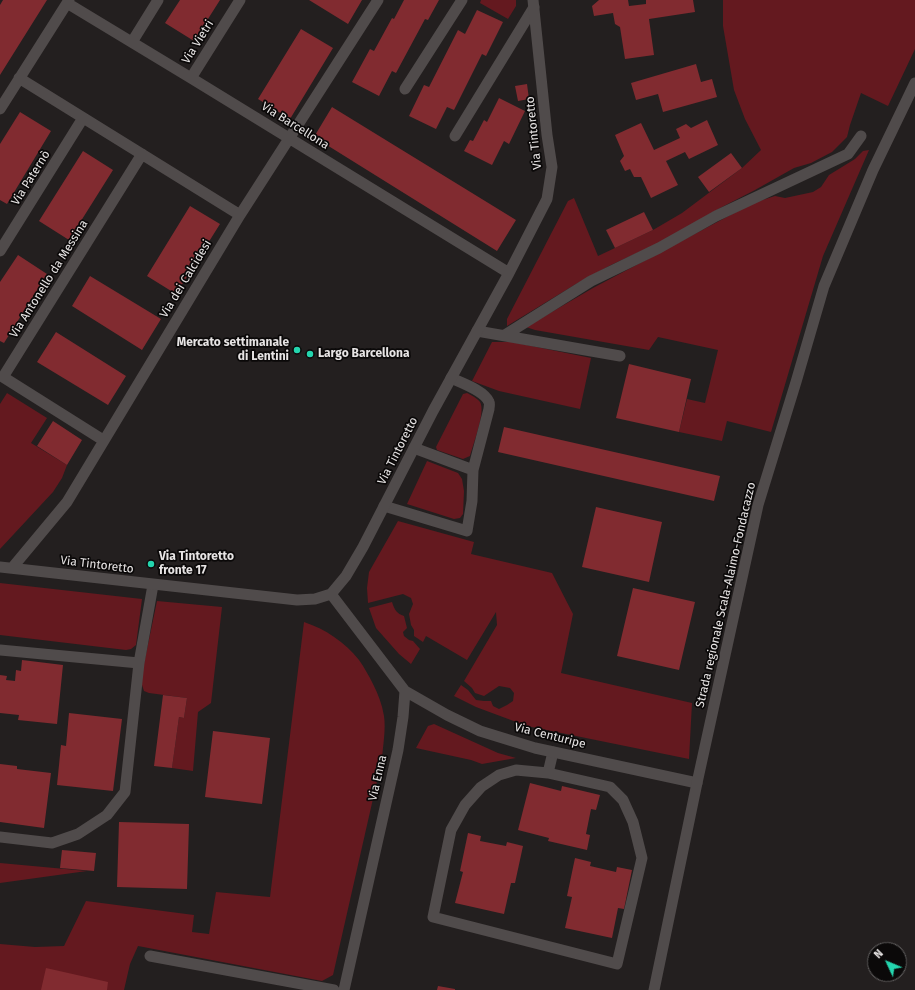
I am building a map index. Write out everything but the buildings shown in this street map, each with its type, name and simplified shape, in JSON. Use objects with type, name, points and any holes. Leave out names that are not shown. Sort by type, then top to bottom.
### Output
[{"type":"street","points":[[132,42],[158,0]]},
{"type":"street","name":"Via Vietri","points":[[191,78],[240,0]]},
{"type":"street","name":"Via dei Calcidesi","points":[[12,568],[66,502],[240,215],[378,0]]},
{"type":"street","points":[[405,89],[462,0]]},
{"type":"street","points":[[0,109],[68,1]]},
{"type":"street","name":"Via Barcellona","points":[[68,1],[132,42],[509,273]]},
{"type":"street","points":[[455,136],[534,4]]},
{"type":"street","name":"Via Tintoretto","points":[[0,567],[297,600],[315,599],[330,594],[346,576],[509,273],[547,199],[552,167],[547,134],[534,4]]},
{"type":"street","points":[[19,78],[240,215]]},
{"type":"street","name":"Strada regionale Scala-Alaimo-Fondacazzo","points":[[654,990],[697,783],[758,505],[824,286],[873,170],[915,83]]},
{"type":"street","name":"Via Paternò","points":[[0,251],[83,118]]},
{"type":"street","points":[[505,335],[591,281],[659,248],[716,216],[848,154],[861,136]]},
{"type":"street","name":"Via Antonello da Messina","points":[[103,440],[1,379],[142,154]]},
{"type":"street","points":[[477,330],[620,356]]},
{"type":"street","points":[[384,506],[467,531],[472,501],[473,470],[489,409],[489,402],[483,394],[452,378]]},
{"type":"street","points":[[414,448],[473,470]]},
{"type":"street","points":[[0,838],[52,843],[78,834],[107,815],[125,792],[139,663],[153,585]]},
{"type":"street","points":[[330,594],[405,691]]},
{"type":"street","points":[[0,650],[139,663]]},
{"type":"street","name":"Via Centuripe","points":[[405,691],[447,715],[480,731],[535,748],[697,783]]},
{"type":"street","name":"Via Enna","points":[[344,990],[398,750],[405,691]]},
{"type":"street","points":[[548,773],[553,752]]},
{"type":"street","points":[[516,770],[548,773],[610,787],[623,800],[633,822],[642,858],[617,964],[433,917],[451,830],[465,805],[481,787],[499,774],[516,770]]},
{"type":"street","points":[[150,956],[334,990]]},
{"type":"shaded area","points":[[481,0],[516,0],[516,6],[508,19],[480,3]]},
{"type":"shaded area","points":[[723,0],[915,0],[915,49],[888,106],[861,93],[847,137],[832,152],[811,163],[794,168],[661,242],[611,265],[576,284],[507,326],[507,319],[568,201],[574,198],[598,256],[653,230],[682,213],[742,168],[761,150],[745,119],[734,90],[723,26]]},
{"type":"shaded area","points":[[869,150],[823,256],[771,432],[727,421],[722,441],[679,432],[687,399],[705,403],[718,350],[658,337],[649,350],[535,330],[526,327],[593,288],[753,203],[775,196],[785,198],[813,192],[821,187],[829,175],[855,159],[863,151]]},
{"type":"shaded area","points":[[492,342],[512,342],[591,358],[580,409],[499,391],[472,381]]},
{"type":"shaded area","points":[[7,393],[47,418],[31,443],[67,465],[62,478],[53,492],[0,549],[0,404]]},
{"type":"shaded area","points":[[467,393],[480,402],[481,413],[470,456],[463,459],[437,450],[436,447],[463,394]]},
{"type":"shaded area","points":[[427,461],[458,473],[462,479],[464,491],[463,514],[460,518],[454,519],[407,504]]},
{"type":"shaded area","points":[[398,521],[474,542],[471,554],[552,573],[573,614],[561,673],[692,703],[689,759],[527,726],[476,707],[454,696],[461,685],[468,690],[476,700],[491,701],[493,706],[499,709],[513,701],[514,693],[510,688],[499,686],[484,696],[475,693],[464,681],[497,625],[496,612],[467,660],[426,636],[423,642],[414,636],[414,630],[411,625],[409,614],[413,604],[411,598],[403,594],[368,603],[367,588],[369,572]]},
{"type":"shaded area","points":[[0,583],[142,599],[136,645],[131,649],[126,650],[0,635]]},
{"type":"shaded area","points":[[157,601],[222,607],[211,703],[198,712],[193,771],[172,768],[179,717],[184,718],[187,698],[149,693],[144,691],[142,685],[142,673]]},
{"type":"shaded area","points":[[392,602],[396,611],[404,616],[407,628],[403,632],[404,636],[413,641],[420,649],[411,664],[399,654],[376,628],[369,608]]},
{"type":"shaded area","points":[[304,622],[319,628],[334,637],[347,647],[359,660],[378,695],[385,721],[382,759],[333,975],[322,981],[138,946],[130,964],[124,990],[0,990],[0,944],[35,947],[64,946],[86,901],[194,915],[192,932],[209,934],[216,892],[270,897]]},
{"type":"shaded area","points":[[434,724],[498,753],[516,758],[482,764],[471,760],[416,748],[428,726]]},
{"type":"shaded area","points":[[0,863],[87,871],[0,883]]},
{"type":"place","name":"Mercato settimanale di Lentini","points":[[297,350]]},
{"type":"place","name":"Largo Barcellona","points":[[310,354]]},
{"type":"place","name":"Via Tintoretto fronte 17","points":[[151,564]]}]
